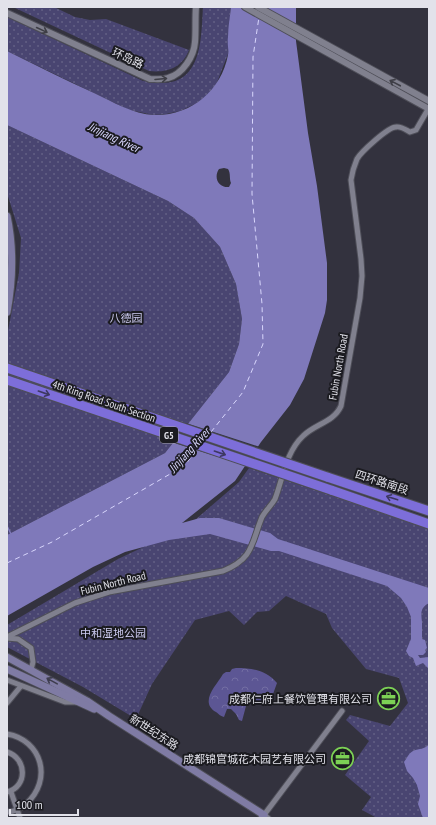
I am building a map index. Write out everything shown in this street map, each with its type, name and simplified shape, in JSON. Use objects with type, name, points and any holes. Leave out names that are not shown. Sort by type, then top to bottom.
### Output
[{"type":"highway","name":"4th Ring Road South Section","points":[[7,368],[328,477]]},
{"type":"highway","name":"4th Ring Road South Section","points":[[7,380],[429,524]]},
{"type":"highway","name":"四环路南段","points":[[328,477],[429,511]]},
{"type":"main road","points":[[7,216],[11,235],[13,265],[7,312]]},
{"type":"main road","name":"新世纪东路","points":[[7,657],[87,701],[265,817]]},
{"type":"main road","name":"新世纪东路","points":[[7,669],[109,716]]},
{"type":"street","name":"环岛路","points":[[7,13],[150,79],[159,80],[170,78],[177,74],[192,55],[195,42],[196,7]]},
{"type":"street","points":[[245,7],[429,101]]},
{"type":"street","points":[[258,7],[429,110]]},
{"type":"street","name":"Fubin North Road","points":[[7,637],[75,602],[124,589],[223,571],[240,562],[251,548],[266,510],[275,499],[287,462],[296,444],[308,432],[334,417],[341,406],[360,298],[362,276],[351,180],[352,170],[358,158],[387,130],[396,127],[404,128],[410,132],[416,130],[429,110]]},
{"type":"street","name":"Fubin North Road","points":[[7,637],[18,639],[31,648],[33,662],[31,670]]},
{"type":"street","name":"新世纪东路","points":[[7,680],[65,702],[78,702]]},
{"type":"street","points":[[7,704],[21,686]]},
{"type":"street","points":[[265,817],[342,710]]},
{"type":"street","points":[[7,734],[14,735],[26,741],[34,750],[40,762],[42,774],[39,787],[33,798],[23,807],[7,812]]},
{"type":"street","points":[[7,752],[16,756],[23,768],[21,782],[16,788],[9,792],[20,818]]},
{"type":"green space","points":[[13,7],[54,7],[75,17],[90,20],[106,19],[189,50],[182,61],[173,68],[162,71],[149,71]]},
{"type":"green space","points":[[203,7],[231,7],[228,54],[216,85],[206,97],[180,111],[154,115],[129,110],[7,51],[7,17],[143,81],[162,83],[175,81],[185,75],[192,67],[197,56],[202,31]]},
{"type":"green space","name":"八德园","points":[[7,125],[168,201],[194,218],[220,247],[236,284],[242,319],[239,344],[229,372],[165,453],[7,535],[7,336],[19,273],[21,238],[7,193]]},
{"type":"green space","name":"中和湿地公园","points":[[249,468],[429,528],[429,818],[377,818],[362,810],[371,797],[345,775],[369,741],[346,720],[350,715],[390,726],[408,703],[399,678],[366,669],[332,628],[326,614],[286,596],[269,611],[257,612],[244,625],[229,611],[195,620],[152,684],[136,719],[83,687],[7,647],[7,625],[118,559],[188,526],[239,482]]},
{"type":"green space","points":[[236,668],[258,671],[268,675],[277,683],[271,697],[265,698],[260,703],[250,703],[246,706],[242,721],[239,720],[231,709],[227,709],[224,717],[211,708],[209,704],[210,694],[223,674]]},
{"type":"water","name":"Jinjiang River","points":[[231,7],[296,7],[296,41],[327,263],[327,300],[325,313],[304,379],[290,405],[261,442],[235,481],[182,523],[200,518],[219,518],[270,533],[278,539],[429,588],[429,603],[424,607],[421,613],[422,639],[425,640],[427,648],[423,655],[418,655],[420,658],[429,657],[429,669],[423,663],[416,666],[413,658],[409,656],[406,651],[411,639],[411,617],[401,598],[387,586],[279,551],[271,551],[210,534],[169,540],[125,552],[93,567],[7,616],[7,535],[165,453],[229,372],[239,344],[242,319],[236,284],[220,247],[194,218],[168,201],[7,125],[7,51],[131,110],[154,115],[168,114],[192,106],[202,99],[219,80],[228,55],[228,33]],"holes":[[[219,169],[228,169],[231,183],[229,187],[225,187],[218,182],[217,172]]]},
{"type":"water","points":[[429,744],[429,818],[423,818],[418,804],[420,796],[417,785],[407,771],[404,762],[409,754],[415,750],[424,748]]},
{"type":"pier","points":[[186,423],[260,447],[247,466],[171,442]]},
{"type":"waterway","points":[[7,526],[11,534]]},
{"type":"ferry route","points":[[211,432],[243,392],[263,344],[262,304],[252,194],[253,57],[259,17]]},
{"type":"ferry route","points":[[7,563],[52,542],[184,466],[198,449]]},
{"type":"place","name":"成都仁府上餐饮管理有限公司","points":[[388,699]]},
{"type":"place","name":"成都锦官城花木园艺有限公司","points":[[342,759]]}]
